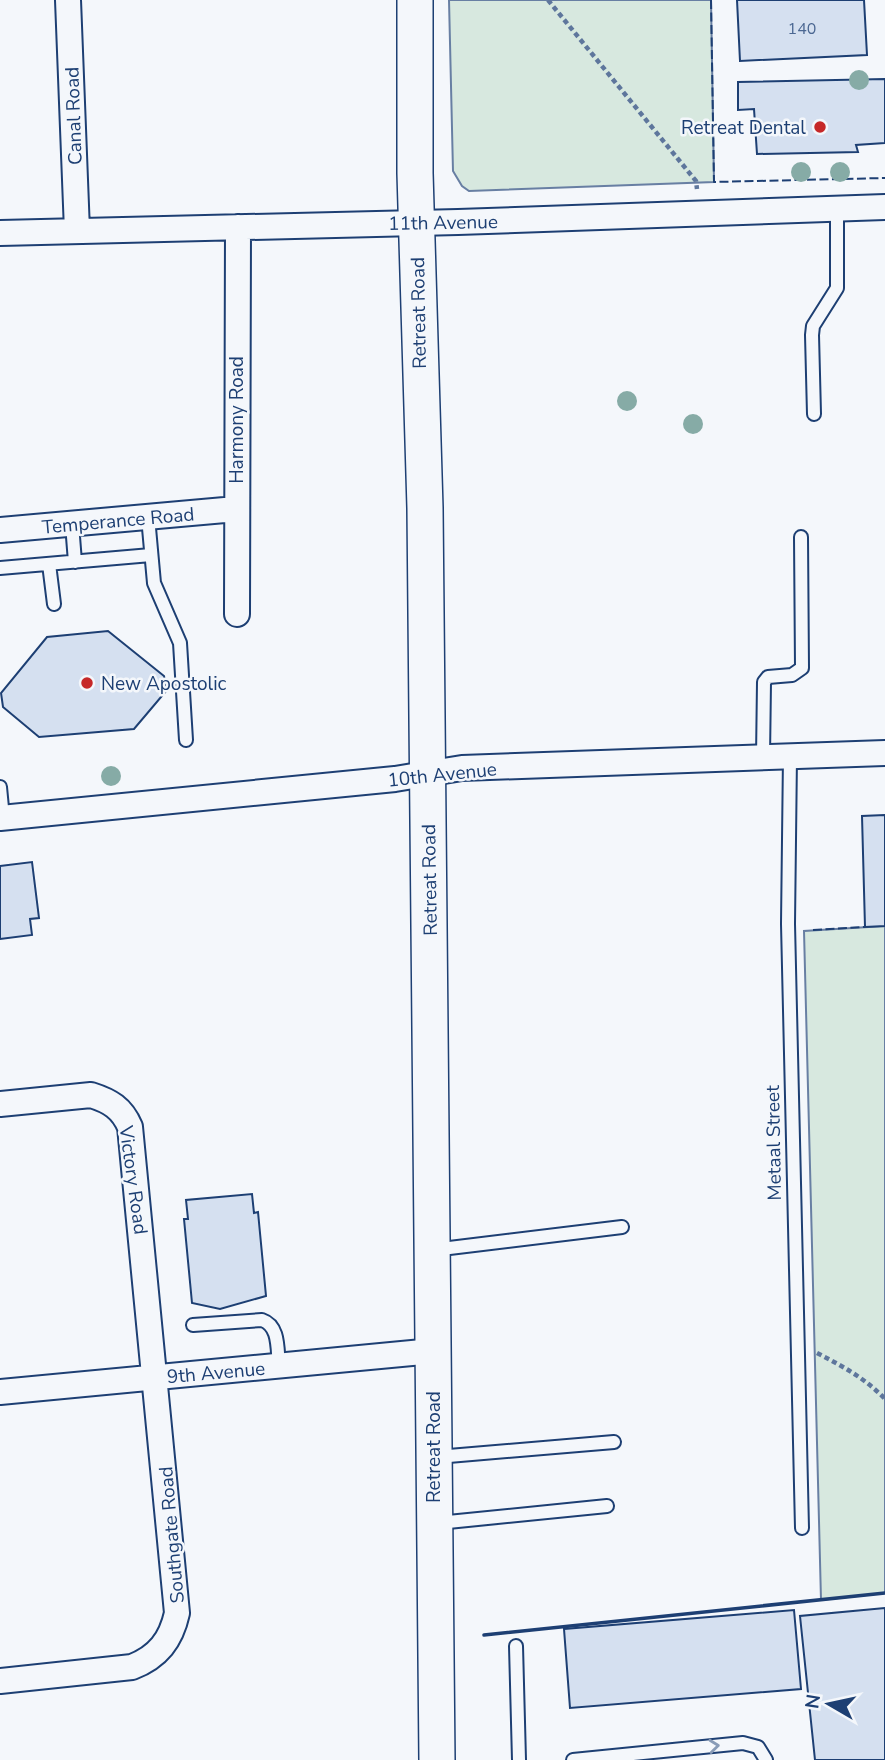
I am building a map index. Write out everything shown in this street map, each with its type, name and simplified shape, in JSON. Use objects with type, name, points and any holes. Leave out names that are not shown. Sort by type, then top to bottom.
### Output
[{"type":"main road","name":"Retreat Road","points":[[415,0],[416,222],[425,508],[437,1760]]},
{"type":"street","name":"Canal Road","points":[[68,0],[77,231]]},
{"type":"street","name":"11th Avenue","points":[[0,233],[885,207]]},
{"type":"street","name":"Harmony Road","points":[[237,614],[238,227]]},
{"type":"street","name":"Temperance Road","points":[[0,530],[236,509]]},
{"type":"street","name":"10th Avenue","points":[[1,818],[395,779],[462,768],[885,753]]},
{"type":"street","name":"Victory Road","points":[[0,1104],[91,1095],[105,1099],[125,1115],[132,1139],[156,1377]]},
{"type":"street","name":"9th Avenue","points":[[0,1392],[432,1351]]},
{"type":"street","name":"Southgate Road","points":[[0,1681],[132,1667],[156,1654],[173,1629],[177,1596],[156,1377]]},
{"type":"lane","points":[[814,414],[813,326],[837,288],[837,209]]},
{"type":"lane","points":[[148,517],[156,589],[180,643],[186,740]]},
{"type":"lane","points":[[72,524],[75,562]]},
{"type":"lane","points":[[763,757],[764,682],[768,677],[792,675],[802,668],[801,537]]},
{"type":"lane","points":[[0,568],[152,555]]},
{"type":"lane","points":[[49,564],[54,604]]},
{"type":"lane","name":"Metaal Street","points":[[790,756],[788,924],[802,1528]]},
{"type":"lane","points":[[0,787],[1,818]]},
{"type":"lane","points":[[433,1250],[622,1227]]},
{"type":"lane","points":[[193,1325],[262,1320],[270,1323],[274,1329],[279,1366]]},
{"type":"lane","points":[[433,1457],[614,1442]]},
{"type":"lane","points":[[434,1524],[607,1506]]},
{"type":"lane","points":[[516,1646],[519,1760]]},
{"type":"lane","points":[[573,1760],[743,1743],[758,1747],[766,1760]]},
{"type":"path","points":[[548,0],[696,181],[701,214]]},
{"type":"path","points":[[797,1342],[850,1370],[885,1399]]},
{"type":"shaded area","points":[[449,0],[711,0],[714,182],[469,191],[462,186],[453,171]]},
{"type":"shaded area","points":[[885,926],[885,1593],[821,1600],[804,931]]},
{"type":"building","points":[[737,0],[864,0],[867,55],[740,61]]},
{"type":"building","name":"Retreat Dental","points":[[885,79],[885,143],[856,145],[858,152],[757,154],[754,109],[738,110],[738,82]]},
{"type":"building","name":"New Apostolic","points":[[108,631],[164,676],[167,690],[134,729],[39,737],[3,707],[1,693],[47,637]]},
{"type":"building","points":[[885,815],[885,926],[865,927],[862,816]]},
{"type":"building","points":[[32,862],[39,918],[30,919],[32,935],[0,939],[0,866]]},
{"type":"building","points":[[252,1194],[254,1213],[258,1212],[266,1296],[220,1309],[192,1303],[184,1219],[188,1219],[186,1200]]},
{"type":"building","points":[[885,1608],[885,1760],[815,1760],[800,1616]]},
{"type":"building","points":[[794,1610],[801,1689],[570,1708],[564,1629]]},
{"type":"fence","points":[[711,0],[714,182],[885,178]]},
{"type":"fence","points":[[813,930],[865,927]]},
{"type":"wall","points":[[484,1635],[885,1593]]},
{"type":"place","name":"Retreat Dental","points":[[820,127]]},
{"type":"place","name":"New Apostolic","points":[[87,683]]}]
